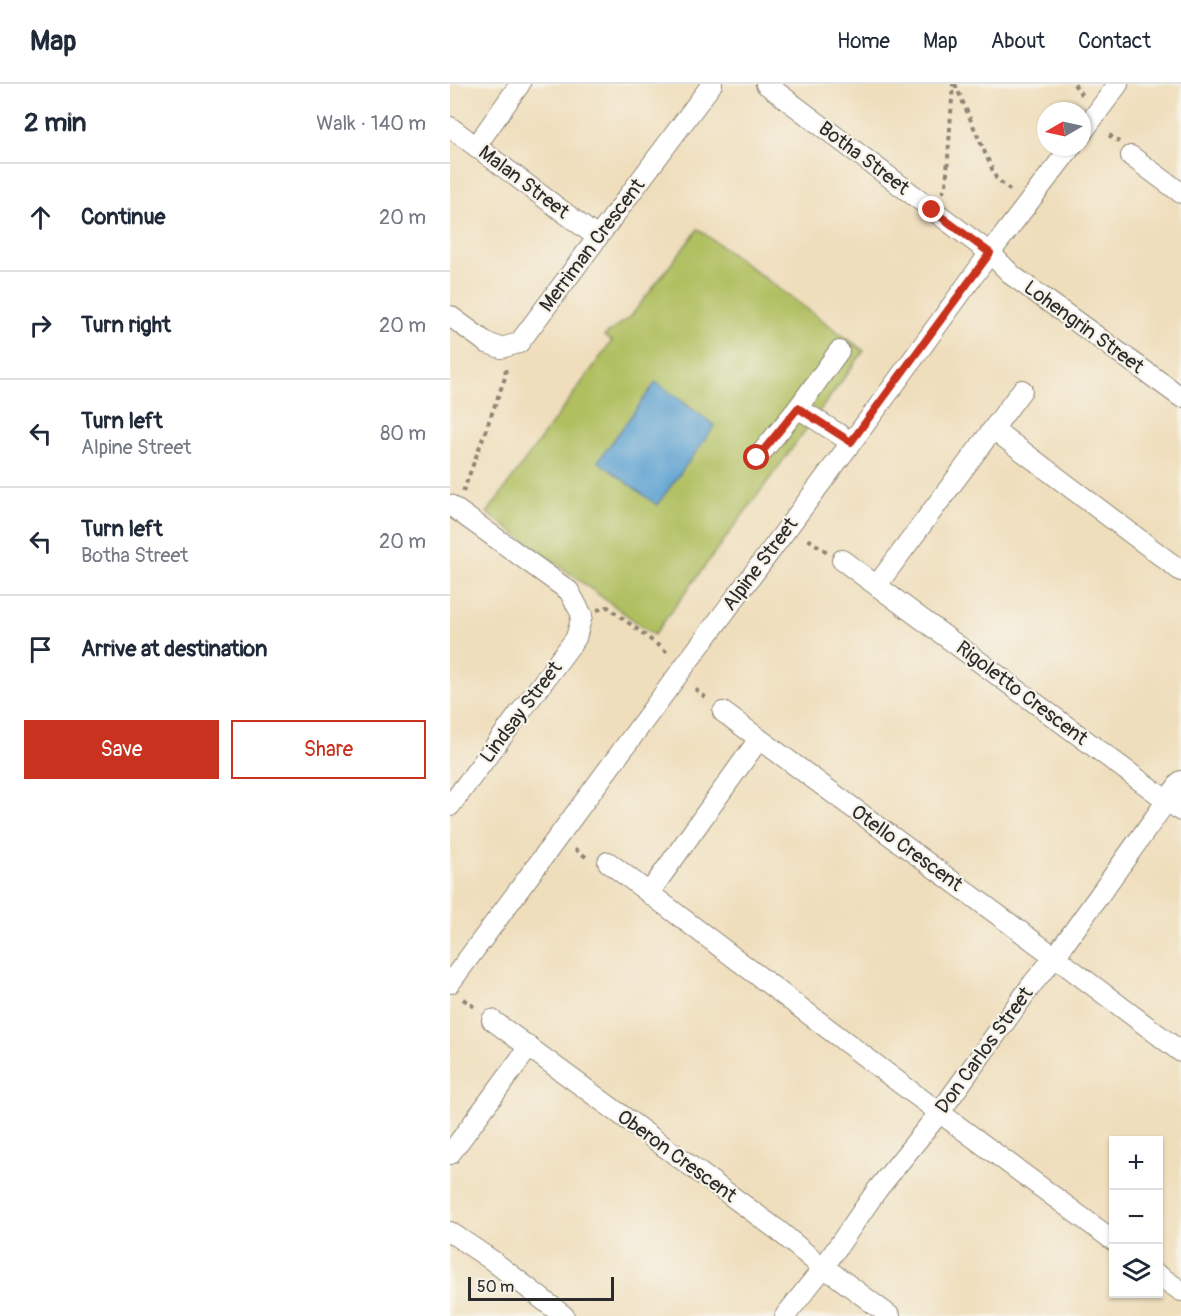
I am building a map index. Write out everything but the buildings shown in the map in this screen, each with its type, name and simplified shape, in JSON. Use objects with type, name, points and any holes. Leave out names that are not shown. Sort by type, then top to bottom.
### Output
[{"type":"street","points":[[476,146],[520,84]]},
{"type":"street","name":"Merriman Crescent","points":[[450,316],[487,343],[501,348],[519,343],[712,84]]},
{"type":"street","name":"Botha Street","points":[[766,84],[990,253]]},
{"type":"street","points":[[1091,121],[1118,85]]},
{"type":"street","name":"Malan Street","points":[[450,127],[597,237]]},
{"type":"street","name":"Alpine Street","points":[[450,983],[1064,156]]},
{"type":"street","points":[[1131,156],[1181,193]]},
{"type":"street","name":"Lohengrin Street","points":[[990,253],[1012,276],[1180,395]]},
{"type":"street","points":[[757,458],[798,408],[839,351]]},
{"type":"street","points":[[877,585],[1022,390]]},
{"type":"street","points":[[798,408],[851,442]]},
{"type":"street","points":[[993,429],[1181,571]]},
{"type":"street","points":[[453,507],[569,591],[582,615]]},
{"type":"street","name":"Rigoletto Crescent","points":[[839,558],[1174,806]]},
{"type":"street","name":"Lindsay Street","points":[[450,806],[576,638],[582,615]]},
{"type":"street","name":"Otello Crescent","points":[[723,712],[1179,1046]]},
{"type":"street","points":[[649,893],[759,739]]},
{"type":"street","name":"Don Carlos Street","points":[[785,1316],[823,1268],[877,1190],[940,1112],[1033,983],[1174,806],[1181,782]]},
{"type":"street","points":[[608,862],[1109,1238]]},
{"type":"street","name":"Oberon Crescent","points":[[492,1020],[779,1230],[823,1268],[890,1316]]},
{"type":"street","points":[[450,1154],[529,1047]]},
{"type":"street","points":[[450,1232],[564,1316]]},
{"type":"street","points":[[1163,1279],[1181,1292]]},
{"type":"path","points":[[954,84],[996,178],[1012,192]]},
{"type":"path","points":[[941,195],[946,187],[954,84]]},
{"type":"path","points":[[1074,84],[1083,96]]},
{"type":"path","points":[[453,507],[506,375],[504,362]]},
{"type":"path","points":[[808,539],[839,558]]},
{"type":"path","points":[[582,615],[608,607],[668,653]]},
{"type":"green space","points":[[698,229],[864,351],[654,635],[487,513],[612,341],[604,336],[631,316]]},
{"type":"water","points":[[656,382],[715,426],[657,505],[598,461]]},
{"type":"route","points":[[757,458],[798,408],[851,442],[990,253],[932,210]]}]
